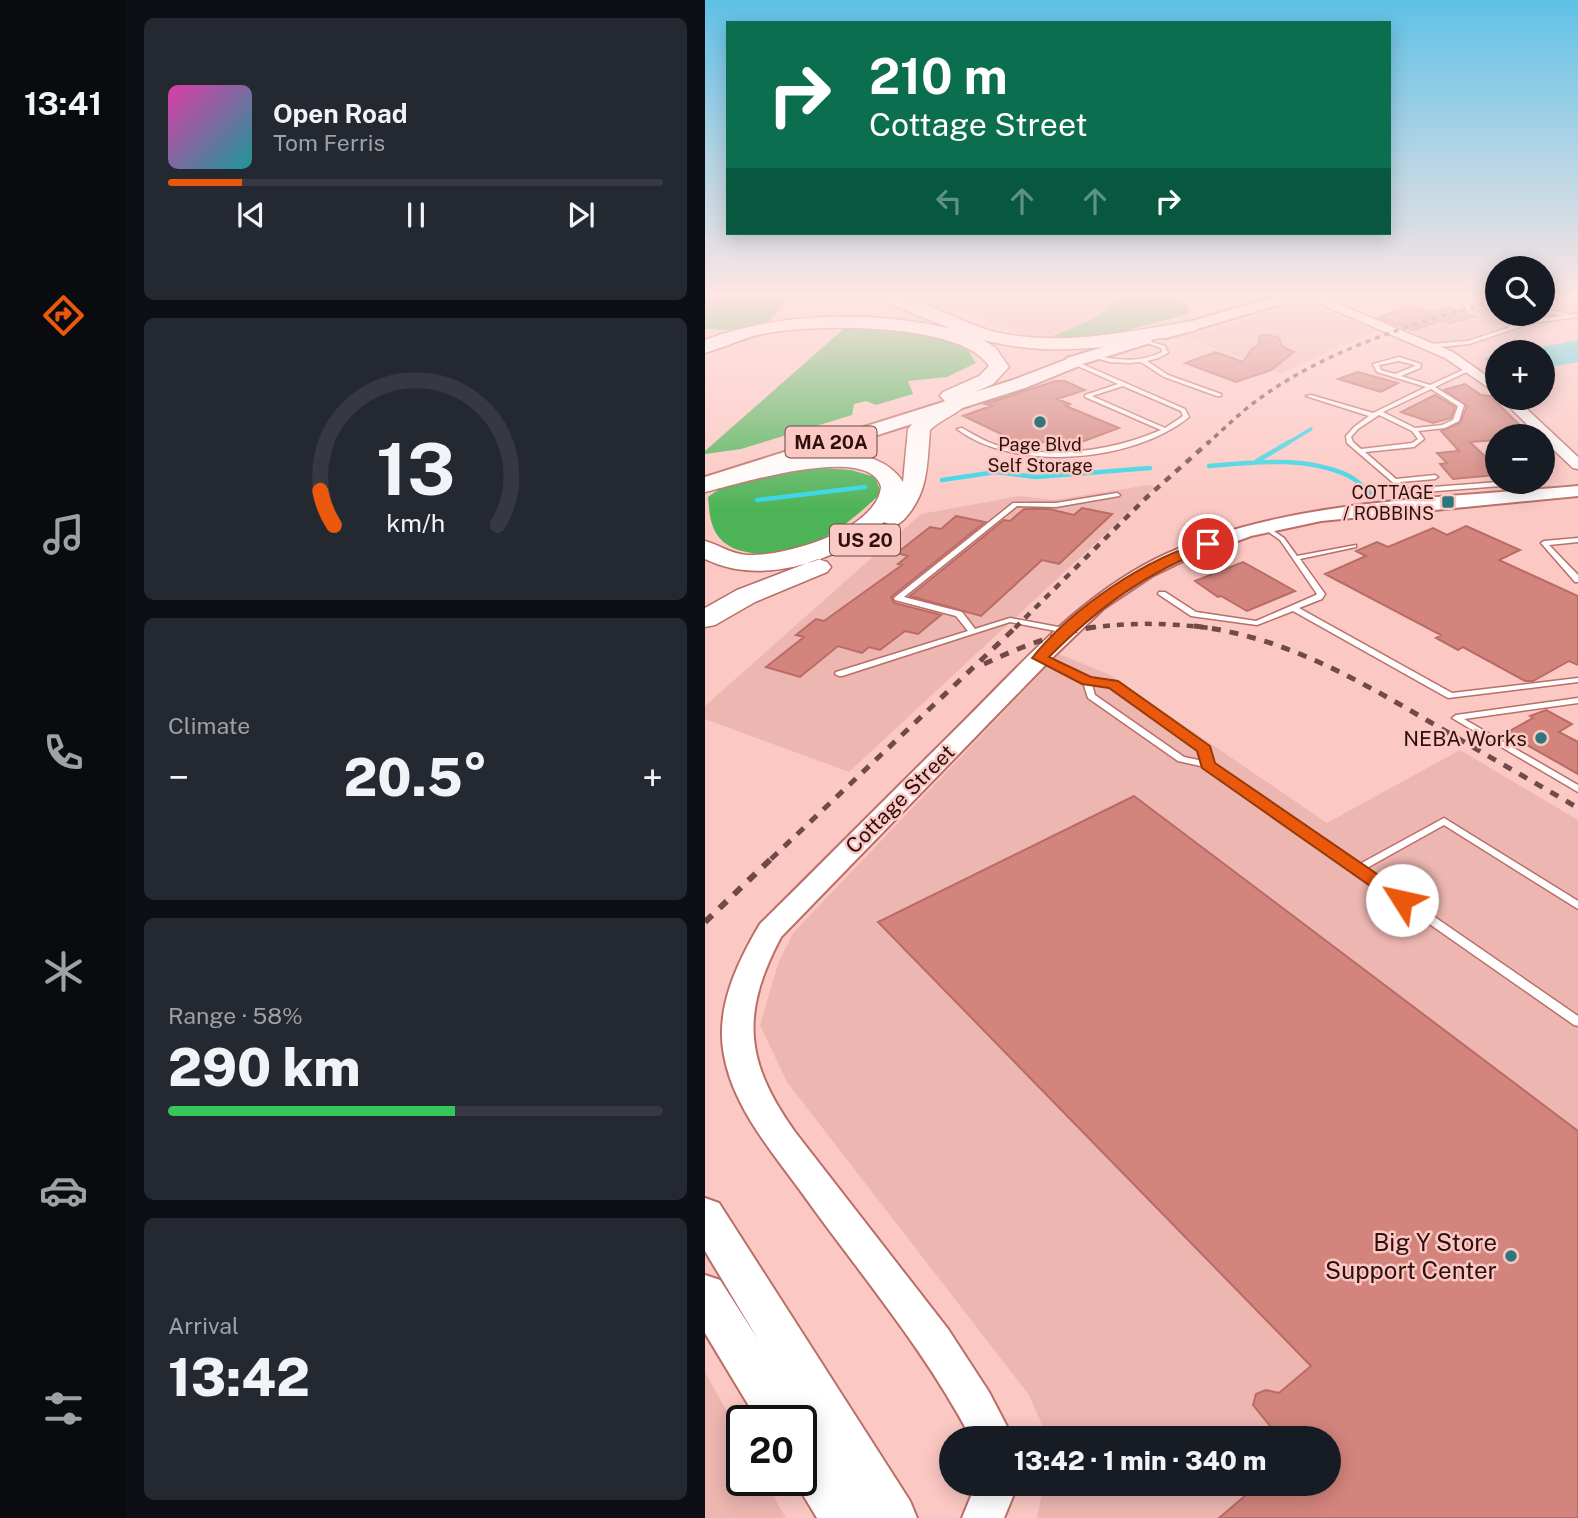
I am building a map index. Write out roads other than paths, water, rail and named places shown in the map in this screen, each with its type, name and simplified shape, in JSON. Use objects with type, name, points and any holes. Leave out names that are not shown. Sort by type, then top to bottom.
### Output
[{"type":"highway","points":[[954,399],[991,377],[998,369]]},
{"type":"highway","name":"US 20","points":[[705,619],[735,601],[831,561],[887,523],[903,507],[914,485],[917,436],[921,426],[954,399]]},
{"type":"highway","points":[[705,485],[784,466],[834,461],[855,463],[880,471],[890,478],[893,490],[881,511],[856,533],[813,554],[785,560],[749,561],[719,556],[705,549]]},
{"type":"main road","name":"US 20","points":[[705,474],[954,399],[1019,384],[1056,369]]},
{"type":"main road","name":"MA 20A","points":[[705,485],[954,399]]},
{"type":"main road","name":"Cottage Street","points":[[988,1426],[970,1392],[790,1150],[747,1084],[739,1053],[737,1023],[746,977],[770,931],[781,916],[1066,631],[1097,604],[1145,572],[1208,544],[1265,527],[1411,498],[1485,490]]},
{"type":"main road","name":"Cottage Street","points":[[1555,490],[1578,491]]},
{"type":"main road","points":[[705,1215],[893,1518]]},
{"type":"main road","points":[[705,1294],[774,1405]]},
{"type":"main road","points":[[817,1473],[845,1518]]},
{"type":"main road","points":[[983,1518],[992,1496]]},
{"type":"street","points":[[1518,410],[1531,424]]},
{"type":"street","points":[[1555,448],[1578,465]]},
{"type":"lane","points":[[960,429],[989,445],[1005,450],[1084,454],[1115,448],[1166,430],[1186,417],[1183,410],[1089,369]]},
{"type":"lane","points":[[1155,369],[1166,376],[1219,395]]},
{"type":"lane","points":[[1309,396],[1379,413],[1414,429],[1443,427],[1456,421],[1461,405],[1432,387],[1378,369]]},
{"type":"lane","points":[[1395,376],[1414,369]]},
{"type":"lane","points":[[1411,498],[1350,443],[1348,437],[1352,430],[1379,413],[1469,369]]},
{"type":"lane","points":[[1123,384],[1087,396],[1166,430]]},
{"type":"lane","points":[[1360,451],[1414,445],[1421,439],[1414,429]]},
{"type":"lane","points":[[1394,481],[1435,477]]},
{"type":"lane","points":[[972,630],[959,614],[898,598],[1015,504],[1056,505],[1117,495]]},
{"type":"lane","points":[[1162,594],[1194,614],[1257,623],[1321,594],[1282,539],[1265,527]]},
{"type":"lane","points":[[1578,540],[1544,543],[1578,580]]},
{"type":"lane","points":[[1296,558],[1354,546]]},
{"type":"lane","points":[[1293,608],[1451,696],[1578,680]]},
{"type":"lane","points":[[839,674],[1010,620],[1066,631]]},
{"type":"lane","points":[[1039,658],[1088,681],[1113,684],[1204,749],[1208,765]]},
{"type":"lane","points":[[1088,681],[1091,696],[1182,759],[1208,765],[1578,1022]]},
{"type":"lane","points":[[1578,700],[1456,719],[1578,789]]},
{"type":"lane","points":[[1358,869],[1444,821],[1578,906]]},
{"type":"waterway","points":[[1286,444],[1311,429]]},
{"type":"waterway","points":[[1257,461],[1289,442]]},
{"type":"waterway","points":[[1209,466],[1280,462],[1316,465],[1349,476],[1374,497]]},
{"type":"waterway","points":[[942,480],[996,472],[1036,477],[1150,468]]},
{"type":"waterway","points":[[757,500],[865,487]]},
{"type":"railway","points":[[1207,444],[1247,408],[1306,369]]},
{"type":"railway","points":[[1015,628],[1146,498],[1209,442]]},
{"type":"railway","points":[[1092,628],[1149,624],[1202,627]]},
{"type":"railway","points":[[771,859],[1017,626]]},
{"type":"railway","points":[[1092,628],[1101,626]]},
{"type":"railway","points":[[1194,626],[1202,627]]},
{"type":"railway","points":[[1202,627],[1210,628]]},
{"type":"railway","points":[[1202,627],[1257,639],[1317,661],[1374,690],[1578,808]]},
{"type":"railway","points":[[984,664],[1041,641],[1092,628]]},
{"type":"railway","points":[[705,922],[773,857]]},
{"type":"place","name":"Page Blvd Self Storage","points":[[1040,422]]},
{"type":"place","name":"COTTAGE / ROBBINS","points":[[1448,502]]},
{"type":"place","name":"NEBA Works","points":[[1541,738]]},
{"type":"place","name":"Big Y Store Support Center","points":[[1511,1256]]}]
